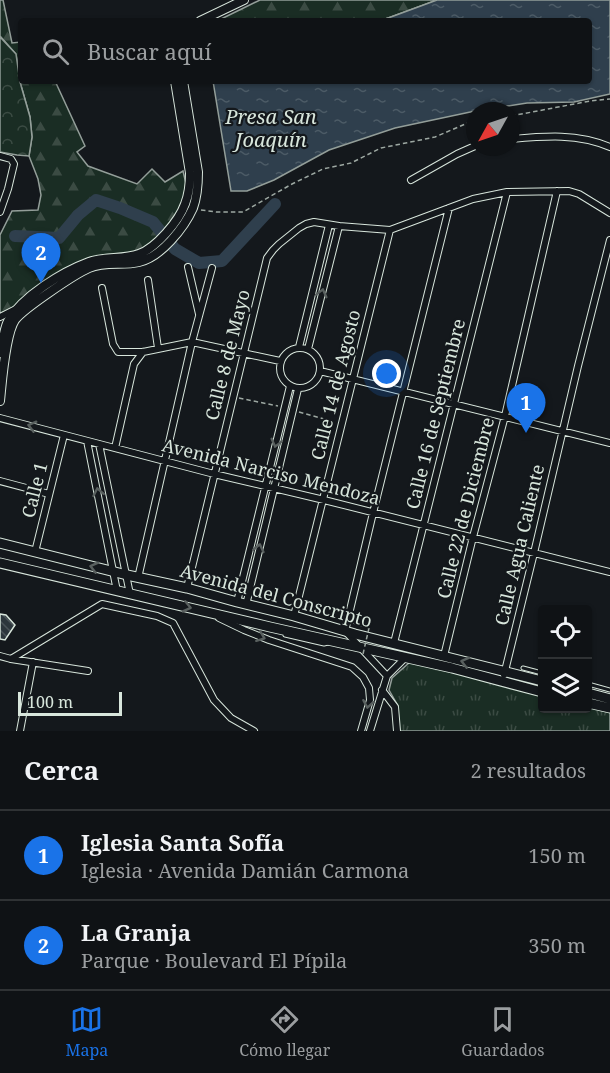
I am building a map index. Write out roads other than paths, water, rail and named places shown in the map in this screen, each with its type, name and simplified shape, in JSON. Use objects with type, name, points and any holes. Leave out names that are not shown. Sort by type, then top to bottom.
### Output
[{"type":"main road","name":"Avenida del Conscripto","points":[[0,543],[187,588],[538,680]]},
{"type":"main road","name":"Avenida del Conscripto","points":[[0,563],[363,651],[452,668],[538,691]]},
{"type":"main road","points":[[208,612],[211,596]]},
{"type":"main road","points":[[592,694],[610,699]]},
{"type":"main road","points":[[592,703],[610,708]]},
{"type":"street","points":[[206,18],[244,0]]},
{"type":"street","points":[[215,18],[252,0]]},
{"type":"street","points":[[170,235],[185,205],[190,186],[190,172],[175,84]]},
{"type":"street","points":[[1,358],[15,320],[47,294],[90,267],[139,262],[155,255],[170,235],[186,221],[198,188],[198,172],[184,84]]},
{"type":"street","points":[[520,139],[566,136],[600,142],[610,147]]},
{"type":"street","points":[[411,180],[466,150]]},
{"type":"street","points":[[0,156],[11,159],[14,164],[0,212]]},
{"type":"street","name":"Calle 22 de Diciembre","points":[[444,656],[505,416],[556,191]]},
{"type":"street","points":[[299,347],[330,225],[390,230],[473,199],[507,192],[569,191],[579,194],[610,213]]},
{"type":"street","name":"Calle 16 de Septiembre","points":[[394,644],[507,192]]},
{"type":"street","points":[[387,676],[345,631],[449,208]]},
{"type":"street","name":"Calle 8 de Mayo","points":[[187,588],[267,258],[284,239],[306,224],[314,222],[330,225]]},
{"type":"street","points":[[308,349],[339,226]]},
{"type":"street","name":"Calle 14 de Agosto","points":[[294,616],[390,230]]},
{"type":"street","name":"Calle Agua Caliente","points":[[502,682],[610,240]]},
{"type":"street","points":[[0,401],[4,331],[17,309],[41,288],[64,273],[89,262],[139,255],[163,243]]},
{"type":"street","points":[[188,267],[200,316]]},
{"type":"street","points":[[138,578],[192,342],[212,268]]},
{"type":"street","points":[[148,280],[158,348]]},
{"type":"street","points":[[102,288],[113,344],[118,352],[143,352],[192,342],[280,361]]},
{"type":"street","points":[[0,317],[17,309]]},
{"type":"street","points":[[299,347],[308,349],[318,358],[320,371],[313,384],[298,389],[290,386],[280,375],[280,361],[288,351],[299,347]]},
{"type":"street","points":[[115,448],[134,364],[143,352]]},
{"type":"street","points":[[320,371],[610,443]]},
{"type":"street","points":[[241,603],[290,386]]},
{"type":"street","points":[[241,603],[274,488],[298,389]]},
{"type":"street","name":"Avenida Narciso Mendoza","points":[[0,418],[214,474],[610,572]]},
{"type":"street","name":"Calle 1","points":[[35,552],[64,435]]},
{"type":"street","points":[[87,441],[117,591]]},
{"type":"street","points":[[99,444],[130,594]]},
{"type":"street","points":[[0,481],[49,494]]},
{"type":"street","points":[[11,659],[102,604],[157,616],[173,623],[214,700],[231,718],[254,731]]},
{"type":"street","points":[[208,612],[244,630],[352,667],[363,677],[369,688],[370,700],[361,731]]},
{"type":"street","points":[[0,656],[88,670]]},
{"type":"street","points":[[370,731],[387,676],[405,658]]},
{"type":"street","points":[[20,731],[33,662]]},
{"type":"street","points":[[382,690],[395,707],[397,731]]},
{"type":"lane","points":[[523,668],[538,672]]},
{"type":"lane","points":[[592,685],[610,690]]},
{"type":"water","name":"Presa San Joaquín","points":[[437,0],[610,0],[610,94],[574,102],[520,104],[520,102],[466,102],[466,113],[395,128],[329,150],[274,180],[247,191],[231,191],[213,84],[592,84],[592,18],[388,18]]},
{"type":"waterway","points":[[15,236],[59,238],[78,215],[96,200],[153,222],[175,249],[199,263],[222,261],[275,204]]},
{"type":"place","name":"La Granja","points":[[41,283]]},
{"type":"place","name":"Iglesia Santa Sofía","points":[[526,433]]}]
